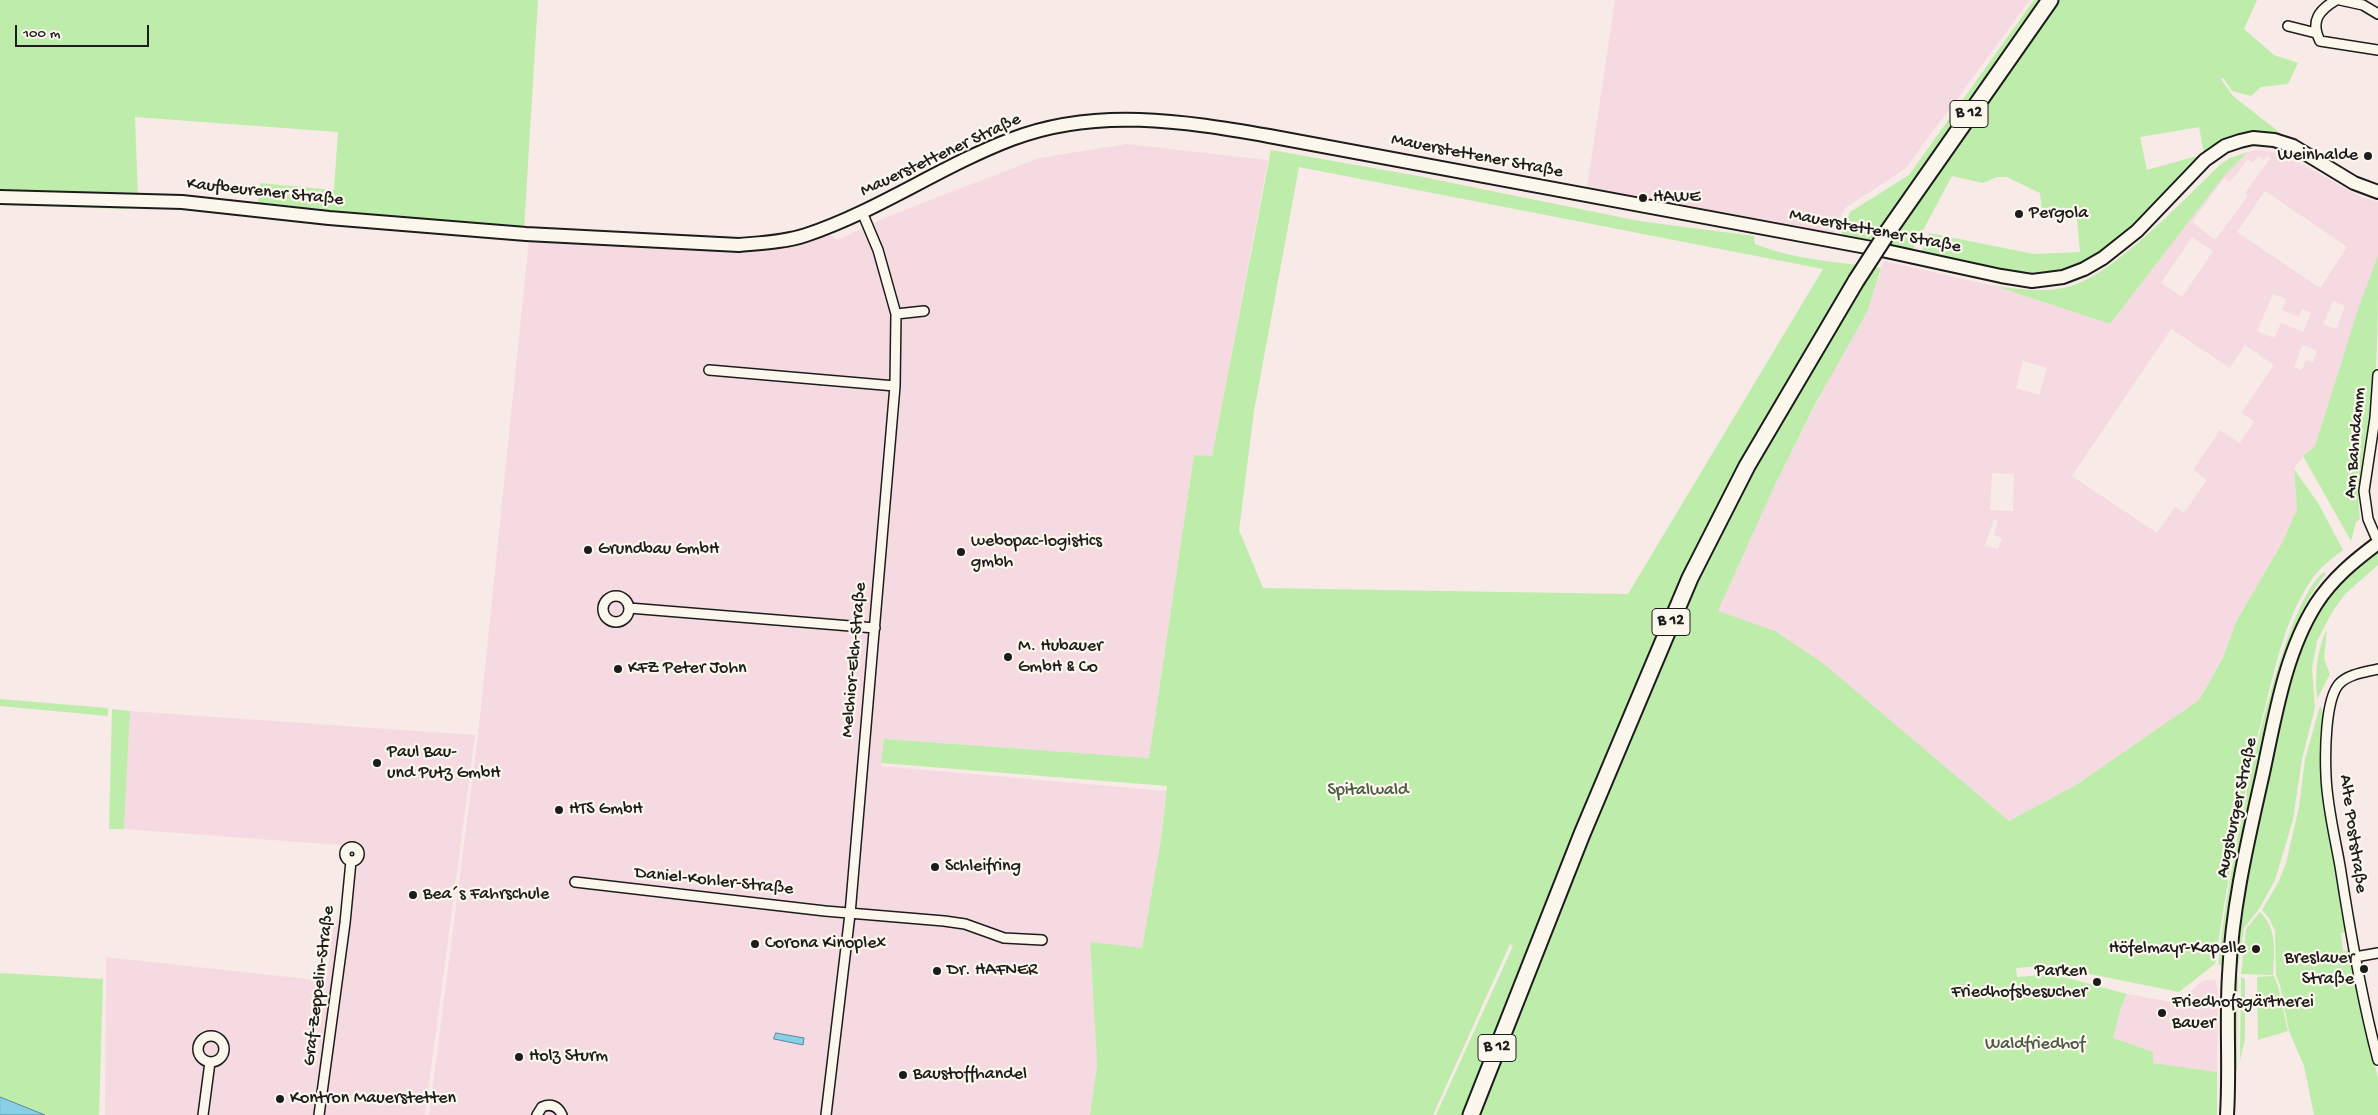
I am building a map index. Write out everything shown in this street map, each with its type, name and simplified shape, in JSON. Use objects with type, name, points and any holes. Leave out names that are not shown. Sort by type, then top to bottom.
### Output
[{"type":"main road","name":"B 12","points":[[1471,1115],[1586,825],[1690,578],[1747,466],[1856,281],[1889,230],[2050,0]]},
{"type":"main road","name":"Mauerstettener Straße","points":[[526,234],[739,245],[804,236],[862,212],[1011,139],[1058,125],[1097,121],[1163,120],[1200,124],[1867,247],[2032,281],[2063,277],[2084,269],[2103,258],[2137,231],[2205,160],[2225,146],[2240,141],[2253,138],[2274,140],[2293,146],[2354,183],[2378,192]]},
{"type":"main road","name":"Kaufbeurener Straße","points":[[0,197],[182,202],[329,218],[526,234]]},
{"type":"main road","name":"Augsburger Straße","points":[[2227,1115],[2229,974],[2234,921],[2242,868],[2275,718],[2289,665],[2315,605],[2331,582],[2352,562],[2378,542]]},
{"type":"street","points":[[2336,0],[2322,8],[2317,19],[2316,33],[2320,41],[2378,50]]},
{"type":"street","points":[[2340,0],[2363,5],[2378,14]]},
{"type":"street","points":[[2288,26],[2316,33]]},
{"type":"street","name":"Melchior-Elch-Straße","points":[[826,1115],[850,914],[896,386],[896,314],[878,250],[862,212]]},
{"type":"street","points":[[896,314],[924,311]]},
{"type":"street","points":[[709,370],[896,386]]},
{"type":"street","name":"Am Bahndamm","points":[[2378,375],[2376,417],[2364,491],[2368,519],[2378,542]]},
{"type":"street","points":[[629,608],[875,628]]},
{"type":"street","name":"Alte Poststraße","points":[[2378,669],[2349,677],[2340,683],[2332,696],[2326,778],[2355,957],[2367,1020],[2378,1060]]},
{"type":"street","name":"Graf-Zeppelin-Straße","points":[[319,1115],[345,923],[350,860]]},
{"type":"street","name":"Daniel-Kohler-Straße","points":[[576,882],[850,914],[944,921],[965,924],[1004,938],[1042,940]]},
{"type":"street","points":[[2355,957],[2378,953]]},
{"type":"street","points":[[203,1115],[210,1062]]},
{"type":"street","points":[[537,1115],[542,1107],[550,1105],[558,1108],[562,1115]]},
{"type":"shaded area","points":[[1615,0],[2030,0],[1905,169],[1845,208],[1834,234],[1587,188]]},
{"type":"shaded area","points":[[1127,144],[1268,160],[1212,456],[1194,456],[1149,758],[884,739],[881,766],[1166,791],[1161,839],[1142,948],[1090,943],[1097,1065],[1090,1115],[429,1115],[478,736],[529,239],[771,250],[829,235],[838,240],[889,216],[1039,158]]},
{"type":"shaded area","points":[[2258,150],[2276,152],[2289,157],[2359,196],[2378,202],[2378,255],[2357,312],[2315,446],[2303,456],[2294,469],[2297,509],[2283,541],[2236,622],[2223,658],[2199,700],[2076,785],[2009,821],[1969,788],[1718,611],[1774,487],[1874,291],[1884,261],[1995,286],[2110,324],[2224,176],[2248,152]],"holes":[[[2258,156],[2264,160],[2267,156],[2270,159],[2245,193],[2248,196],[2215,240],[2192,222],[2224,178],[2230,182],[2248,159],[2253,163]],[[2265,191],[2347,247],[2320,288],[2237,232]],[[2192,237],[2213,251],[2182,297],[2161,283]],[[2273,294],[2286,299],[2282,310],[2299,317],[2302,309],[2311,313],[2303,332],[2281,323],[2274,338],[2257,331]],[[2333,301],[2345,306],[2336,329],[2323,324]],[[2171,329],[2230,368],[2245,345],[2274,365],[2241,413],[2254,421],[2240,443],[2220,430],[2193,470],[2207,480],[2184,513],[2175,507],[2157,533],[2072,476]],[[2302,345],[2317,351],[2313,362],[2306,360],[2302,370],[2294,367]],[[2023,361],[2047,368],[2039,395],[2016,388]],[[1992,473],[2014,474],[2013,511],[1990,510]],[[1994,519],[1998,521],[1994,535],[2002,538],[1998,549],[1985,545]]]},
{"type":"shaded area","points":[[130,711],[475,735],[425,1115],[105,1115],[106,957],[326,981],[334,921],[343,919],[349,864],[339,857],[340,845],[124,829]]},
{"type":"shaded area","points":[[2215,979],[2218,989],[2217,1072],[2153,1063],[2113,1038],[2121,1007],[2127,994],[2183,1004],[2186,996],[2202,981]]},
{"type":"green space","points":[[0,0],[538,0],[524,230],[330,213],[258,204],[260,183],[334,190],[338,132],[135,117],[138,197],[0,192]]},
{"type":"green space","points":[[2034,0],[2046,0],[1883,228],[1897,232],[1927,185],[2059,0],[2257,0],[2244,29],[2274,55],[2298,63],[2288,84],[2261,87],[2251,96],[2232,91],[2223,78],[2221,79],[2233,96],[2288,139],[2251,135],[2239,137],[2223,144],[2202,160],[2134,228],[2116,243],[2097,257],[2077,267],[2055,274],[2032,276],[1921,252],[1929,233],[2034,254],[2080,252],[2077,219],[2043,219],[2040,193],[2007,177],[1997,177],[1983,183],[1952,176],[1913,249],[1841,235],[1850,212],[1909,175]],"holes":[[[2199,127],[2204,154],[2147,170],[2140,137]]]},
{"type":"green space","points":[[1271,150],[1418,176],[1639,221],[1754,236],[1755,244],[1786,254],[1881,268],[1867,312],[1818,399],[1774,487],[1718,611],[1775,631],[1824,664],[2009,821],[2076,785],[2199,700],[2223,658],[2236,622],[2283,541],[2297,509],[2294,469],[2318,503],[2343,550],[2313,577],[2295,609],[2284,639],[2259,732],[2244,798],[2215,964],[2179,992],[2090,974],[2075,968],[2054,965],[2016,968],[2017,977],[2053,974],[2127,994],[2121,1007],[2113,1038],[2153,1052],[2153,1063],[2217,1072],[2217,1115],[1479,1115],[1536,964],[1742,464],[1520,977],[1463,1115],[1436,1115],[1513,946],[1510,944],[1433,1115],[1090,1115],[1097,1065],[1090,942],[1142,948],[1161,839],[1167,786],[881,763],[884,739],[1149,758],[1194,455],[1212,456]],"holes":[[[1299,167],[1823,269],[1628,594],[1263,588],[1239,530],[1254,411]]]},
{"type":"green space","points":[[2248,152],[2224,176],[2110,324],[1995,286],[2049,290],[2067,287],[2085,280],[2105,269],[2126,253],[2221,164],[2230,158]]},
{"type":"green space","points":[[0,202],[129,204],[126,209],[0,205]]},
{"type":"green space","points":[[2378,255],[2374,397],[2360,479],[2360,519],[2356,522],[2351,541],[2303,456],[2315,446],[2357,312]]},
{"type":"green space","points":[[2378,553],[2378,565],[2345,594],[2331,614],[2317,641],[2312,668],[2315,708],[2302,759],[2293,820],[2275,880],[2259,909],[2244,928],[2238,967],[2234,964],[2254,830],[2277,732],[2300,652],[2315,618],[2333,592]]},
{"type":"green space","points":[[2324,572],[2326,574],[2305,606],[2282,666],[2224,966],[2219,965],[2230,879],[2241,820],[2270,695],[2287,640],[2305,597]]},
{"type":"green space","points":[[2327,629],[2324,659],[2330,674],[2317,699],[2317,663]]},
{"type":"green space","points":[[0,699],[108,708],[108,716],[0,706]]},
{"type":"green space","points":[[2320,706],[2327,719],[2330,833],[2346,932],[2341,933],[2343,951],[2349,950],[2362,1017],[2378,1078],[2378,1115],[2314,1115],[2304,1066],[2289,1031],[2280,985],[2276,975],[2275,931],[2269,918],[2262,910],[2279,881],[2286,863],[2299,807],[2305,759]]},
{"type":"green space","points":[[112,709],[130,711],[124,829],[109,829]]},
{"type":"green space","points":[[2260,912],[2270,926],[2274,942],[2273,975],[2241,974],[2246,929]]},
{"type":"green space","points":[[0,973],[103,979],[99,1115],[45,1115],[0,1097]]},
{"type":"green space","points":[[2234,976],[2238,977],[2237,1070],[2233,1074]]},
{"type":"green space","points":[[2274,976],[2288,1031],[2258,1040],[2257,977]]},
{"type":"green space","points":[[2241,977],[2245,979],[2245,1039],[2240,1061]]},
{"type":"water","points":[[776,1033],[804,1038],[803,1045],[774,1039]]},
{"type":"water","points":[[0,1097],[45,1115],[0,1115]]},
{"type":"place","name":"Weinhalde","points":[[2368,156]]},
{"type":"place","name":"HAWE","points":[[1643,198]]},
{"type":"place","name":"Pergola","points":[[2019,214]]},
{"type":"place","name":"Grundbau GmbH","points":[[588,550]]},
{"type":"place","name":"webopac-logistics gmbh","points":[[961,552]]},
{"type":"place","name":"M. Hubauer GmbH & Co","points":[[1008,657]]},
{"type":"place","name":"KFZ Peter John","points":[[618,669]]},
{"type":"place","name":"Paul Bau- und Putz GmbH","points":[[377,763]]},
{"type":"place","name":"HTS GmbH","points":[[559,810]]},
{"type":"place","name":"Schleifring","points":[[935,867]]},
{"type":"place","name":"Bea´s Fahrschule","points":[[413,895]]},
{"type":"place","name":"Corona Kinoplex","points":[[755,944]]},
{"type":"place","name":"Höfelmayr-Kapelle","points":[[2256,949]]},
{"type":"place","name":"Breslauer Straße","points":[[2364,969]]},
{"type":"place","name":"Dr. HAFNER","points":[[937,971]]},
{"type":"place","name":"Parken Friedhofsbesucher","points":[[2097,982]]},
{"type":"place","name":"Friedhofsgärtnerei Bauer","points":[[2162,1013]]},
{"type":"place","name":"Holz Sturm","points":[[519,1057]]},
{"type":"place","name":"Baustoffhandel","points":[[903,1075]]},
{"type":"place","name":"Kontron Mauerstetten","points":[[280,1099]]},
{"type":"park label","name":"Spitalwald","points":[[1368,791]]},
{"type":"park label","name":"Waldfriedhof","points":[[2035,1045]]}]
